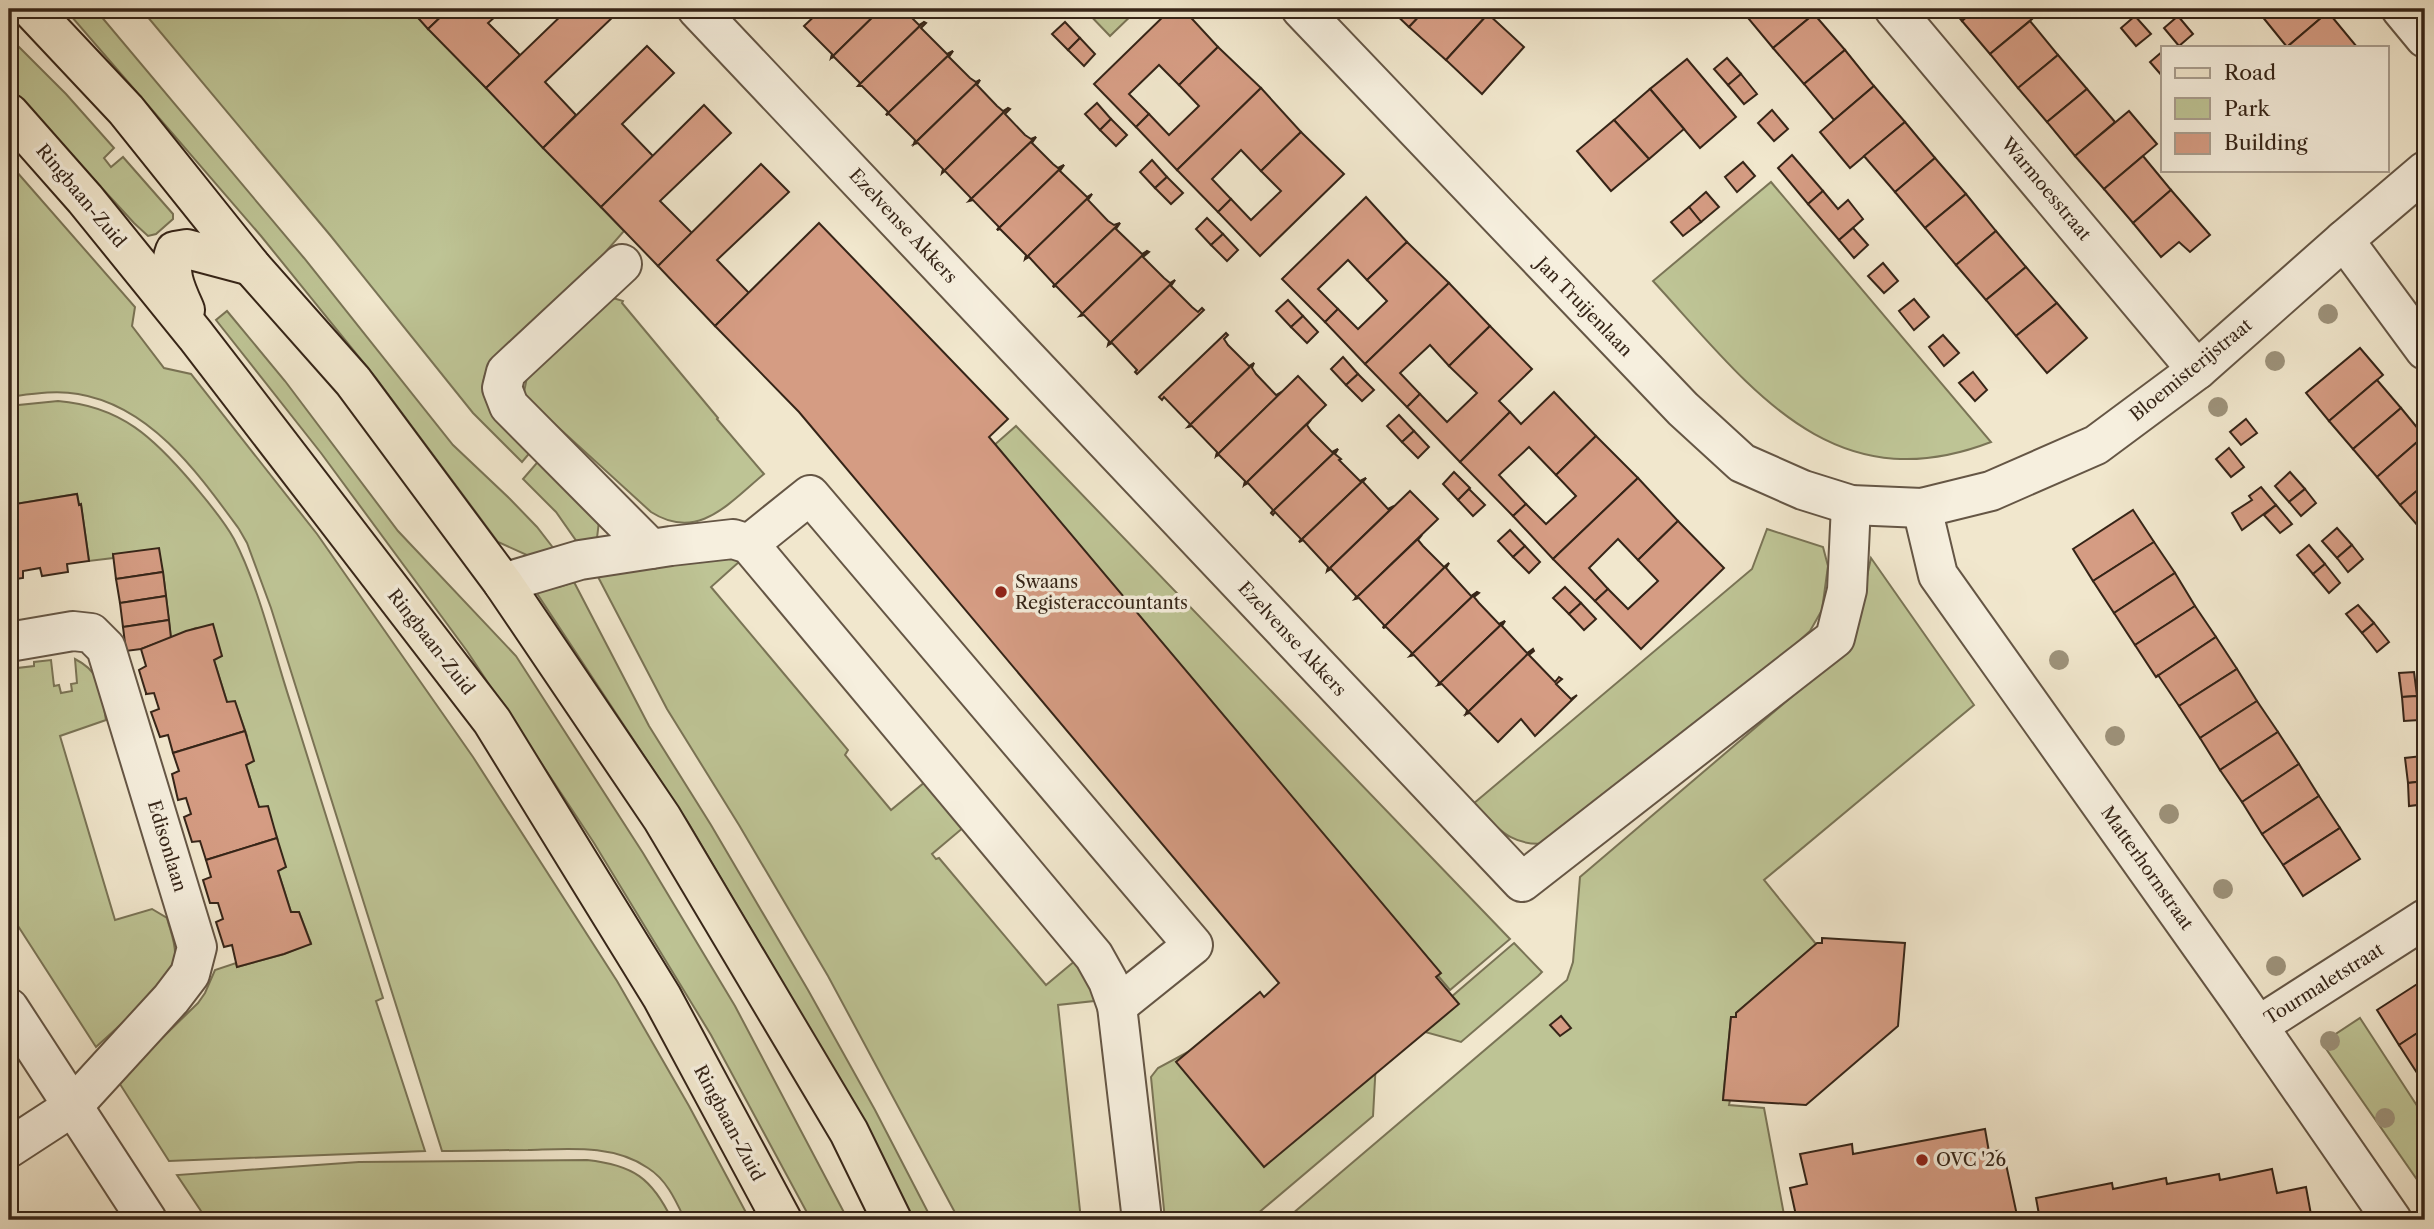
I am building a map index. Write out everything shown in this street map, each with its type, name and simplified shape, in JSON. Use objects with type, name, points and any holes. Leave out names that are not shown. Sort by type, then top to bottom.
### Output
[{"type":"main road","points":[[30,9],[125,110],[251,266],[353,381],[503,583],[662,818],[849,1132],[892,1220]]},
{"type":"main road","name":"Ringbaan-Zuid","points":[[9,113],[85,199],[196,336],[492,721],[662,997],[782,1220]]},
{"type":"main road","points":[[196,336],[177,292],[170,264],[175,251],[199,251],[251,266]]},
{"type":"street","name":"Ezelvense Akkers","points":[[697,9],[1522,882],[1835,638],[1847,590],[1851,505]]},
{"type":"street","name":"Jan Truijenlaan","points":[[1301,9],[1683,409],[1742,463],[1803,490],[1851,505],[1923,508]]},
{"type":"street","name":"Warmoesstraat","points":[[1894,9],[2197,370]]},
{"type":"street","points":[[2401,9],[2425,38]]},
{"type":"street","name":"Bloemisterijstraat","points":[[1923,508],[1991,491],[2096,445],[2197,370],[2425,171]]},
{"type":"street","points":[[2344,240],[2425,350]]},
{"type":"street","points":[[622,264],[506,372],[502,388],[509,406],[651,549]]},
{"type":"street","points":[[750,544],[810,495],[1192,945],[1117,1006]]},
{"type":"street","name":"Matterhornstraat","points":[[1923,508],[1938,575],[2392,1220]]},
{"type":"street","points":[[503,583],[580,560],[733,539],[750,544],[1094,956],[1108,981],[1117,1006],[1142,1220]]},
{"type":"street","name":"Edisonlaan","points":[[9,642],[73,631],[91,633],[106,648],[197,947],[190,974],[171,999],[72,1107],[9,1148]]},
{"type":"street","name":"Tourmaletstraat","points":[[2258,1026],[2425,919]]},
{"type":"street","points":[[9,1008],[147,1220]]},
{"type":"green space","points":[[65,9],[95,9],[304,258],[453,445],[537,527],[561,558],[529,556],[498,542],[376,378],[261,236]]},
{"type":"green space","points":[[141,9],[410,9],[624,231],[580,281],[491,363],[484,377],[483,390],[493,412],[533,449],[522,462],[473,413],[330,235]]},
{"type":"green space","points":[[1084,9],[1138,9],[1110,36]]},
{"type":"green space","points":[[9,37],[66,94],[114,148],[104,158],[111,167],[123,157],[173,214],[173,219],[156,234],[148,236],[134,223],[9,87]]},
{"type":"green space","points":[[9,163],[135,307],[132,326],[164,368],[191,374],[317,534],[473,757],[617,981],[689,1106],[750,1220],[685,1220],[670,1191],[655,1173],[634,1160],[605,1151],[442,1151],[271,608],[247,543],[239,529],[189,465],[150,427],[128,412],[104,401],[78,394],[43,393],[9,397]]},
{"type":"green space","points":[[1771,182],[1991,442],[1934,457],[1884,458],[1839,446],[1798,424],[1760,394],[1653,281]]},
{"type":"green space","points":[[613,298],[623,301],[764,474],[725,507],[698,521],[684,523],[668,520],[651,512],[526,398],[524,392],[527,377]]},
{"type":"green space","points":[[227,311],[285,381],[398,531],[516,656],[643,853],[735,1006],[848,1220],[811,1220],[711,1035],[594,843],[467,651],[321,453],[216,320]]},
{"type":"green space","points":[[58,401],[80,404],[118,417],[150,439],[193,484],[234,539],[266,620],[383,998],[376,1001],[425,1151],[169,1161],[118,1081],[198,1003],[215,970],[284,954],[311,943],[299,912],[291,912],[278,871],[278,841],[275,831],[259,807],[246,765],[247,736],[235,702],[227,702],[214,660],[221,656],[196,628],[171,638],[163,572],[113,554],[113,558],[89,561],[77,494],[9,505],[9,406]]},
{"type":"green space","points":[[1016,426],[1510,939],[1450,990],[992,447]]},
{"type":"green space","points":[[542,457],[599,521],[597,538],[582,549],[556,512],[523,479]]},
{"type":"green space","points":[[1767,529],[1823,547],[1828,566],[1822,610],[1810,631],[1769,668],[1549,843],[1536,844],[1515,839],[1498,828],[1473,804],[1752,569]]},
{"type":"green space","points":[[728,556],[740,561],[711,587],[848,750],[845,755],[891,810],[925,782],[964,827],[932,854],[936,859],[939,858],[1046,985],[1076,960],[1094,991],[1094,1001],[1058,1005],[1081,1220],[959,1220],[828,976],[667,709],[596,573]]},
{"type":"green space","points":[[1871,558],[1974,705],[1764,880],[1816,944],[1736,1013],[1736,1017],[1731,1017],[1723,1099],[1730,1100],[1729,1105],[1764,1108],[1785,1220],[1285,1220],[1567,980],[1573,962],[1580,877],[1836,659],[1855,631]]},
{"type":"green space","points":[[574,582],[649,726],[808,990],[932,1220],[911,1220],[781,980],[689,824],[534,589],[559,587]]},
{"type":"green space","points":[[75,659],[96,677],[106,720],[60,736],[115,920],[152,909],[167,918],[175,951],[172,966],[154,991],[96,1047],[9,912],[9,669],[34,666],[34,662],[51,660],[54,686],[59,685],[61,693],[72,691],[71,684],[77,683]]},
{"type":"green space","points":[[1514,943],[1542,972],[1538,976],[1461,1042],[1425,1032],[1450,998]]},
{"type":"green space","points":[[2360,1018],[2425,1118],[2425,1191],[2322,1043]]},
{"type":"green space","points":[[1197,1047],[1376,1061],[1373,1116],[1250,1220],[1165,1220],[1151,1077],[1158,1068]]},
{"type":"green space","points":[[587,1160],[617,1166],[639,1176],[657,1194],[672,1220],[207,1220],[177,1175],[359,1162]]},
{"type":"building","points":[[410,9],[449,9],[428,29]]},
{"type":"building","points":[[449,9],[504,9],[488,23],[520,55],[486,88],[428,29]]},
{"type":"building","points":[[568,9],[611,9],[616,14],[545,82],[576,115],[543,148],[486,88]]},
{"type":"building","points":[[822,9],[881,9],[831,58],[832,54],[804,26]]},
{"type":"building","points":[[881,9],[903,9],[919,25],[924,22],[858,86],[860,83],[834,57],[831,58]]},
{"type":"building","points":[[1171,9],[1183,9],[1218,47],[1179,85],[1159,65],[1129,94],[1149,114],[1136,127],[1094,84]]},
{"type":"building","points":[[1390,9],[1426,9],[1409,27]]},
{"type":"building","points":[[1426,9],[1482,9],[1488,14],[1446,60],[1409,27]]},
{"type":"building","points":[[1747,9],[1809,9],[1814,14],[1773,48],[1743,12]]},
{"type":"building","points":[[1952,9],[1976,9],[1962,21]]},
{"type":"building","points":[[1976,9],[2044,9],[1990,54],[1962,21]]},
{"type":"building","points":[[2325,9],[2328,12],[2286,46],[2257,10]]},
{"type":"building","points":[[2328,12],[2356,46],[2288,46]]},
{"type":"building","points":[[1488,14],[1524,47],[1482,94],[1446,60]]},
{"type":"building","points":[[1814,14],[1845,50],[1804,84],[1773,48]]},
{"type":"building","points":[[2135,16],[2151,34],[2136,46],[2121,28]]},
{"type":"building","points":[[2178,16],[2193,34],[2179,46],[2164,28]]},
{"type":"building","points":[[2030,21],[2058,55],[2018,88],[1990,54]]},
{"type":"building","points":[[1065,22],[1080,38],[1068,50],[1052,34]]},
{"type":"building","points":[[926,23],[921,28],[947,54],[953,51],[886,115],[888,112],[862,86],[858,86]]},
{"type":"building","points":[[1080,38],[1095,54],[1084,66],[1068,50]]},
{"type":"building","points":[[647,46],[674,73],[622,124],[653,156],[601,207],[543,148]]},
{"type":"building","points":[[1218,47],[1261,88],[1177,170],[1136,127],[1149,114],[1169,135],[1199,106],[1179,85]]},
{"type":"building","points":[[1845,50],[1874,86],[1834,120],[1804,84]]},
{"type":"building","points":[[953,51],[949,57],[970,78],[976,82],[980,80],[914,144],[915,140],[889,114],[886,115]]},
{"type":"building","points":[[2161,53],[2161,75],[2150,62]]},
{"type":"building","points":[[2058,55],[2087,89],[2047,122],[2018,88]]},
{"type":"building","points":[[1727,58],[1741,74],[1728,85],[1714,69]]},
{"type":"building","points":[[1687,59],[1736,117],[1700,148],[1650,89]]},
{"type":"building","points":[[1741,74],[1757,94],[1744,104],[1728,85]]},
{"type":"building","points":[[980,80],[977,85],[997,106],[1003,111],[1008,108],[942,173],[943,169],[918,143],[914,144]]},
{"type":"building","points":[[1874,86],[1905,122],[1850,168],[1820,132]]},
{"type":"building","points":[[1261,88],[1301,132],[1261,171],[1241,150],[1212,179],[1231,199],[1218,212],[1177,170]]},
{"type":"building","points":[[1650,89],[1684,129],[1649,159],[1614,120]]},
{"type":"building","points":[[2087,89],[2115,122],[2075,156],[2047,122]]},
{"type":"building","points":[[1097,103],[1111,119],[1100,130],[1085,114]]},
{"type":"building","points":[[704,105],[731,133],[660,201],[692,233],[658,266],[601,207]]},
{"type":"building","points":[[1010,109],[1005,114],[1025,135],[1031,139],[1036,137],[969,201],[971,198],[945,171],[942,173]]},
{"type":"building","points":[[1772,110],[1788,129],[1774,141],[1758,123]]},
{"type":"building","points":[[2129,111],[2157,144],[2104,189],[2075,156]]},
{"type":"building","points":[[1111,119],[1127,135],[1116,146],[1100,130]]},
{"type":"building","points":[[1614,120],[1649,159],[1611,191],[1577,151]]},
{"type":"building","points":[[1905,122],[1935,158],[1895,192],[1864,156]]},
{"type":"building","points":[[1301,132],[1344,174],[1260,256],[1218,212],[1231,199],[1251,220],[1281,191],[1261,171]]},
{"type":"building","points":[[1036,137],[1032,143],[1053,164],[1058,168],[1064,165],[997,230],[999,227],[973,200],[969,201]]},
{"type":"building","points":[[1792,155],[1823,191],[1808,204],[1778,168]]},
{"type":"building","points":[[2143,156],[2171,190],[2133,223],[2104,189]]},
{"type":"building","points":[[1935,158],[1966,194],[1925,228],[1895,192]]},
{"type":"building","points":[[1152,160],[1167,177],[1155,188],[1140,172]]},
{"type":"building","points":[[1743,162],[1755,176],[1737,192],[1725,177]]},
{"type":"building","points":[[761,164],[789,192],[717,260],[749,293],[715,326],[658,266]]},
{"type":"building","points":[[1064,165],[1060,171],[1087,197],[1092,194],[1025,259],[1026,255],[1000,229],[997,230]]},
{"type":"building","points":[[1167,177],[1183,193],[1171,204],[1155,188]]},
{"type":"building","points":[[2171,190],[2210,235],[2190,252],[2179,242],[2161,257],[2133,223]]},
{"type":"building","points":[[1823,191],[1838,209],[1848,200],[1863,219],[1839,240],[1808,204]]},
{"type":"building","points":[[1706,192],[1719,207],[1701,222],[1689,207]]},
{"type":"building","points":[[1092,194],[1088,200],[1108,221],[1114,225],[1120,223],[1053,287],[1054,284],[1029,257],[1025,259]]},
{"type":"building","points":[[1966,194],[1996,231],[1956,265],[1925,228]]},
{"type":"building","points":[[1366,197],[1407,242],[1367,280],[1348,260],[1318,289],[1338,309],[1325,322],[1282,279]]},
{"type":"building","points":[[1689,207],[1701,222],[1683,236],[1671,222]]},
{"type":"building","points":[[1207,218],[1223,234],[1211,245],[1196,229]]},
{"type":"building","points":[[819,223],[1008,419],[989,437],[1441,973],[1436,977],[1459,1004],[1264,1167],[1176,1062],[1260,992],[1264,997],[1279,983],[799,412],[715,326]]},
{"type":"building","points":[[1120,223],[1116,229],[1142,254],[1147,251],[1080,316],[1082,313],[1056,286],[1053,287]]},
{"type":"building","points":[[1853,228],[1868,245],[1854,258],[1839,240]]},
{"type":"building","points":[[1996,231],[2026,267],[1986,300],[1956,265]]},
{"type":"building","points":[[1223,234],[1238,250],[1227,261],[1211,245]]},
{"type":"building","points":[[1407,242],[1449,283],[1365,364],[1325,322],[1338,309],[1358,329],[1387,301],[1367,280]]},
{"type":"building","points":[[1147,251],[1149,252],[1143,257],[1170,283],[1175,280],[1108,345],[1109,341],[1084,315],[1080,316]]},
{"type":"building","points":[[1883,263],[1898,281],[1884,293],[1868,276]]},
{"type":"building","points":[[2026,267],[2057,303],[2016,336],[1986,300]]},
{"type":"building","points":[[1175,280],[1171,286],[1198,312],[1202,308],[1204,310],[1137,374],[1137,370],[1112,343],[1108,345]]},
{"type":"building","points":[[1449,283],[1490,326],[1449,366],[1430,345],[1400,373],[1420,394],[1407,407],[1365,364]]},
{"type":"building","points":[[1914,299],[1929,317],[1914,330],[1899,311]]},
{"type":"building","points":[[1288,300],[1303,316],[1291,327],[1276,311]]},
{"type":"building","points":[[2057,303],[2087,338],[2047,373],[2016,336]]},
{"type":"building","points":[[1303,316],[1318,332],[1307,343],[1291,327]]},
{"type":"building","points":[[1490,326],[1532,369],[1499,401],[1510,412],[1460,462],[1407,407],[1420,394],[1447,422],[1477,393],[1449,366]]},
{"type":"building","points":[[1226,333],[1228,335],[1224,339],[1228,345],[1249,366],[1254,363],[1188,427],[1190,424],[1164,397],[1162,400],[1159,397]]},
{"type":"building","points":[[1943,335],[1959,353],[1944,366],[1929,347]]},
{"type":"building","points":[[2360,348],[2383,375],[2329,421],[2306,393]]},
{"type":"building","points":[[1343,357],[1358,374],[1346,385],[1331,369]]},
{"type":"building","points":[[1254,363],[1252,368],[1256,374],[1276,395],[1283,391],[1216,456],[1217,452],[1192,426],[1188,427]]},
{"type":"building","points":[[1973,372],[1987,390],[1975,401],[1959,383]]},
{"type":"building","points":[[1358,374],[1374,390],[1362,401],[1346,385]]},
{"type":"building","points":[[1298,376],[1326,405],[1244,485],[1245,481],[1219,455],[1216,456]]},
{"type":"building","points":[[2377,380],[2401,408],[2353,449],[2329,421]]},
{"type":"building","points":[[1554,392],[1596,436],[1556,475],[1529,447],[1499,475],[1526,504],[1513,516],[1460,462],[1510,412],[1521,424]]},
{"type":"building","points":[[2401,408],[2424,436],[2377,477],[2353,449]]},
{"type":"building","points":[[1399,415],[1414,431],[1402,442],[1387,426]]},
{"type":"building","points":[[2246,419],[2257,433],[2241,445],[2230,432]]},
{"type":"building","points":[[1311,420],[1307,425],[1311,431],[1332,452],[1338,449],[1271,513],[1273,510],[1248,483],[1244,485]]},
{"type":"building","points":[[1414,431],[1429,447],[1418,458],[1402,442]]},
{"type":"building","points":[[1596,436],[1638,478],[1553,559],[1513,516],[1526,504],[1546,524],[1576,496],[1556,475]]},
{"type":"building","points":[[2424,436],[2425,484],[2400,505],[2377,477]]},
{"type":"building","points":[[2229,448],[2244,467],[2231,477],[2216,459]]},
{"type":"building","points":[[1338,449],[1335,454],[1341,459],[1339,460],[1360,481],[1366,478],[1299,542],[1301,539],[1275,512],[1273,515],[1271,513]]},
{"type":"building","points":[[1454,472],[1470,488],[1458,500],[1443,484]]},
{"type":"building","points":[[2290,472],[2305,489],[2289,502],[2275,486]]},
{"type":"building","points":[[1366,478],[1363,482],[1388,509],[1394,506],[1327,571],[1328,567],[1303,540],[1299,542]]},
{"type":"building","points":[[1638,478],[1678,521],[1638,560],[1618,539],[1589,568],[1608,589],[1595,601],[1553,559]]},
{"type":"building","points":[[2425,484],[2425,532],[2424,533],[2400,505]]},
{"type":"building","points":[[2261,487],[2276,505],[2242,530],[2232,513],[2252,500],[2249,496]]},
{"type":"building","points":[[1469,489],[1485,505],[1473,516],[1458,500]]},
{"type":"building","points":[[2305,489],[2316,503],[2301,516],[2289,502]]},
{"type":"building","points":[[1410,491],[1438,519],[1355,599],[1356,596],[1331,569],[1327,571]]},
{"type":"building","points":[[77,494],[79,505],[81,504],[89,561],[67,564],[68,572],[42,576],[40,568],[23,571],[23,578],[9,580],[9,505]]},
{"type":"building","points":[[2276,505],[2292,524],[2280,533],[2264,515]]},
{"type":"building","points":[[2133,510],[2154,542],[2093,581],[2073,549]]},
{"type":"building","points":[[1678,521],[1724,568],[1641,649],[1595,601],[1608,589],[1628,609],[1658,581],[1638,560]]},
{"type":"building","points":[[2337,528],[2352,545],[2337,558],[2322,541]]},
{"type":"building","points":[[1510,530],[1525,546],[1513,557],[1498,541]]},
{"type":"building","points":[[1422,535],[1418,540],[1423,546],[1444,567],[1449,563],[1383,628],[1384,625],[1359,598],[1355,599]]},
{"type":"building","points":[[2154,542],[2175,573],[2114,613],[2093,581]]},
{"type":"building","points":[[2309,545],[2325,564],[2313,574],[2297,555]]},
{"type":"building","points":[[2352,545],[2363,559],[2348,572],[2337,558]]},
{"type":"building","points":[[1525,546],[1540,562],[1529,573],[1513,557]]},
{"type":"building","points":[[159,548],[163,572],[116,579],[113,554]]},
{"type":"building","points":[[1449,563],[1446,568],[1471,596],[1477,592],[1410,656],[1412,653],[1386,627],[1383,628]]},
{"type":"building","points":[[2325,564],[2340,583],[2329,593],[2313,574]]},
{"type":"building","points":[[163,572],[166,596],[120,603],[116,579]]},
{"type":"building","points":[[2175,573],[2195,606],[2135,645],[2114,613]]},
{"type":"building","points":[[1565,587],[1581,603],[1569,614],[1553,598]]},
{"type":"building","points":[[1477,592],[1479,593],[1474,597],[1499,624],[1505,621],[1438,685],[1439,682],[1414,655],[1410,656]]},
{"type":"building","points":[[166,596],[169,620],[123,627],[120,603]]},
{"type":"building","points":[[1581,603],[1596,619],[1584,630],[1569,614]]},
{"type":"building","points":[[2358,605],[2374,623],[2362,633],[2346,614]]},
{"type":"building","points":[[2195,606],[2216,637],[2156,677],[2135,645]]},
{"type":"building","points":[[169,620],[171,638],[141,649],[126,651],[123,627]]},
{"type":"building","points":[[1505,621],[1502,626],[1527,653],[1533,649],[1466,714],[1467,710],[1442,684],[1438,685]]},
{"type":"building","points":[[2374,623],[2389,642],[2377,652],[2362,633]]},
{"type":"building","points":[[213,624],[222,656],[214,660],[227,702],[235,701],[245,731],[173,753],[168,735],[160,737],[151,712],[159,709],[154,693],[146,694],[139,670],[146,666],[141,649],[186,631]]},
{"type":"building","points":[[2216,637],[2237,669],[2179,706],[2158,675]]},
{"type":"building","points":[[1533,649],[1529,655],[1555,682],[1559,677],[1562,679],[1556,684],[1571,699],[1577,695],[1535,736],[1521,719],[1498,742],[1470,713],[1466,714]]},
{"type":"building","points":[[2237,669],[2257,701],[2200,738],[2179,706]]},
{"type":"building","points":[[2414,672],[2417,696],[2402,697],[2399,673]]},
{"type":"building","points":[[2417,696],[2419,720],[2404,721],[2402,697]]},
{"type":"building","points":[[2257,701],[2278,732],[2220,770],[2200,738]]},
{"type":"building","points":[[245,731],[254,761],[246,765],[259,807],[268,806],[277,838],[206,860],[200,841],[192,842],[184,817],[191,814],[186,798],[178,800],[172,774],[179,771],[173,753]]},
{"type":"building","points":[[2278,732],[2299,764],[2242,802],[2220,770]]},
{"type":"building","points":[[2422,756],[2425,781],[2408,783],[2405,758]]},
{"type":"building","points":[[2299,764],[2319,796],[2262,834],[2242,802]]},
{"type":"building","points":[[2425,781],[2425,804],[2409,806],[2408,783]]},
{"type":"building","points":[[2319,796],[2340,828],[2283,865],[2262,834]]},
{"type":"building","points":[[2340,828],[2360,859],[2303,896],[2283,865]]},
{"type":"building","points":[[277,838],[286,867],[278,871],[291,912],[299,912],[311,944],[237,967],[232,945],[224,947],[216,922],[223,919],[218,903],[210,903],[203,880],[211,877],[206,860]]},
{"type":"building","points":[[1822,938],[1905,943],[1898,1026],[1806,1105],[1723,1100],[1731,1017],[1736,1017],[1736,1013],[1817,943],[1822,943]]},
{"type":"building","points":[[2425,979],[2425,1028],[2399,1045],[2377,1010]]},
{"type":"building","points":[[1561,1016],[1571,1028],[1560,1036],[1550,1025]]},
{"type":"building","points":[[2425,1028],[2425,1076],[2421,1079],[2399,1045]]},
{"type":"building","points":[[1985,1129],[1989,1152],[2003,1150],[2018,1220],[1797,1220],[1790,1188],[1807,1184],[1800,1154],[1852,1144],[1853,1154]]},
{"type":"building","points":[[2272,1169],[2277,1193],[2306,1187],[2312,1220],[2040,1220],[2036,1198],[2112,1183],[2113,1189],[2166,1178],[2167,1184],[2219,1174],[2220,1180]]},
{"type":"place","name":"Swaans Registeraccountants","points":[[1001,592]]},
{"type":"place","name":"OVC '26","points":[[1922,1160]]}]
